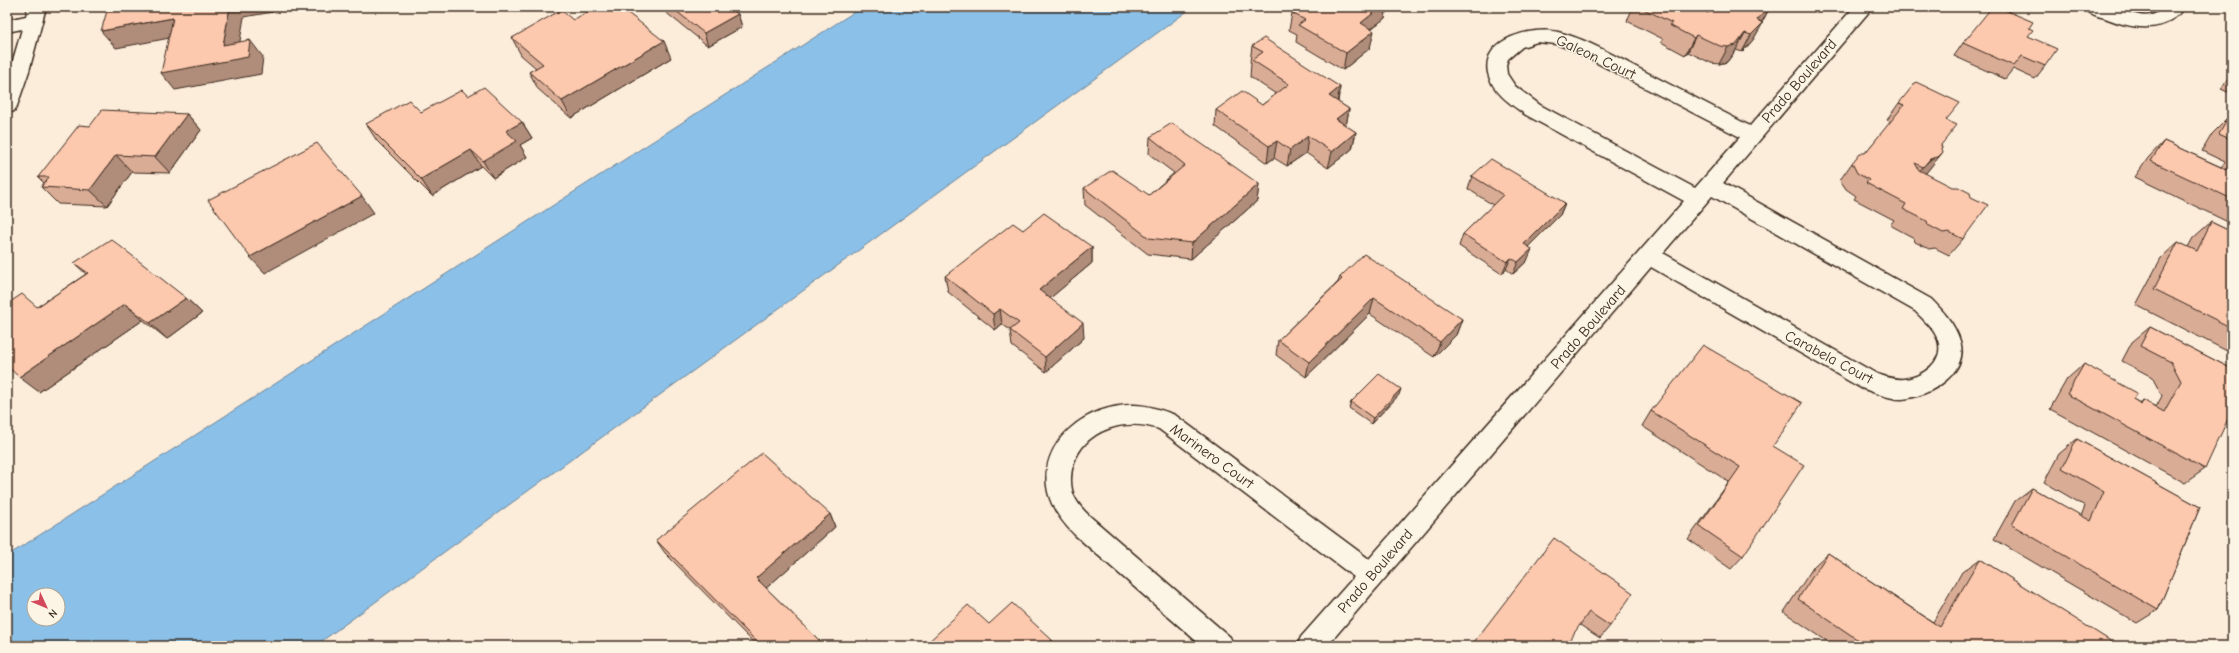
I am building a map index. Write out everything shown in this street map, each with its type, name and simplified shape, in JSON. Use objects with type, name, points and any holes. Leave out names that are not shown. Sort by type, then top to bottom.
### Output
[{"type":"street","name":"Prado Boulevard","points":[[1310,646],[1650,256],[1752,135],[1864,7]]},
{"type":"street","points":[[2094,7],[2132,20],[2145,22],[2158,21],[2166,18],[2175,7]]},
{"type":"street","points":[[7,26],[36,14]]},
{"type":"street","points":[[7,106],[20,71],[36,14]]},
{"type":"street","name":"Galeon Court","points":[[1704,192],[1533,110],[1511,95],[1498,77],[1496,69],[1498,60],[1504,51],[1523,38],[1549,36],[1563,40],[1589,51],[1752,135]]},
{"type":"street","name":"Carabela Court","points":[[1650,256],[1869,381],[1886,387],[1901,389],[1914,387],[1937,376],[1945,367],[1950,345],[1946,332],[1922,305],[1704,192]]},
{"type":"street","name":"Marinero Court","points":[[1221,646],[1084,527],[1065,505],[1060,491],[1059,475],[1062,456],[1070,443],[1094,424],[1123,415],[1152,416],[1167,422],[1371,575]]},
{"type":"water","points":[[862,7],[1193,7],[315,646],[7,646],[7,556]]},
{"type":"building","points":[[131,7],[230,7],[223,45],[250,40],[248,57],[161,73],[173,18],[101,31],[107,11]]},
{"type":"building","points":[[596,7],[620,7],[664,41],[562,101],[529,72],[543,64],[512,38],[561,10],[573,20]]},
{"type":"building","points":[[671,7],[729,7],[738,14],[704,33]]},
{"type":"building","points":[[1299,7],[1381,7],[1361,23],[1374,31],[1346,53],[1298,25],[1305,20],[1292,13]]},
{"type":"building","points":[[1640,7],[1697,7],[1708,13],[1714,7],[1769,7],[1757,20],[1763,23],[1751,35],[1745,33],[1736,45],[1728,47],[1720,46],[1696,35],[1694,38],[1669,25],[1672,23]]},
{"type":"building","points":[[1992,7],[1998,7],[2033,22],[2029,28],[2033,30],[2028,36],[2057,49],[2045,66],[2022,56],[2014,66],[1963,43]]},
{"type":"building","points":[[1264,38],[1340,87],[1329,96],[1349,109],[1336,119],[1356,132],[1332,152],[1308,136],[1290,150],[1277,141],[1269,146],[1216,110],[1242,91],[1262,105],[1289,84],[1252,60],[1263,52],[1252,46]]},
{"type":"building","points":[[1916,82],[1960,103],[1946,120],[1957,125],[1941,145],[1943,152],[1938,157],[1930,159],[1923,167],[1915,163],[1919,170],[1952,187],[1958,187],[1970,193],[1971,197],[1988,205],[1963,239],[1949,232],[1943,233],[1928,225],[1927,221],[1903,209],[1906,204],[1866,183],[1869,180],[1857,173],[1852,163],[1860,153],[1865,153],[1904,105],[1899,103]]},
{"type":"building","points":[[484,87],[522,122],[506,131],[517,141],[483,161],[471,150],[421,179],[366,124],[409,100],[421,112],[462,90],[468,96]]},
{"type":"building","points":[[102,110],[187,114],[155,157],[116,155],[90,190],[41,187],[49,177],[38,177],[79,125],[90,126]]},
{"type":"building","points":[[2229,117],[2232,119],[2232,140],[2219,134]]},
{"type":"building","points":[[1172,123],[1259,184],[1192,243],[1149,238],[1084,188],[1112,170],[1149,195],[1185,165],[1150,137]]},
{"type":"building","points":[[2164,141],[2227,170],[2232,163],[2232,199],[2151,161]]},
{"type":"building","points":[[317,143],[362,196],[250,257],[208,200]]},
{"type":"building","points":[[1491,159],[1565,203],[1524,244],[1532,249],[1518,262],[1511,258],[1507,262],[1463,234],[1503,195],[1472,176]]},
{"type":"building","points":[[1044,213],[1092,247],[1039,290],[1083,323],[1045,357],[1010,330],[1019,323],[1000,309],[993,314],[945,276],[1013,223],[1023,230]]},
{"type":"building","points":[[2211,222],[2232,232],[2232,328],[2154,289],[2178,242],[2197,251]]},
{"type":"building","points":[[111,239],[186,298],[150,323],[125,304],[19,377],[7,366],[7,304],[22,294],[37,307],[88,273],[74,263]]},
{"type":"building","points":[[1364,254],[1462,319],[1440,342],[1374,298],[1309,362],[1278,340],[1342,279],[1340,277]]},
{"type":"building","points":[[2150,327],[2232,369],[2232,410],[2205,469],[2067,394],[2084,364],[2137,393],[2133,399],[2141,404],[2143,400],[2164,412],[2181,381],[2171,362],[2140,346]]},
{"type":"building","points":[[1703,345],[1802,403],[1773,446],[1804,465],[1743,556],[1699,526],[1740,467],[1651,411]]},
{"type":"building","points":[[1379,374],[1401,389],[1373,418],[1351,402]]},
{"type":"building","points":[[2077,439],[2200,507],[2158,610],[2012,525],[2032,488],[2091,521],[2104,492],[2062,468]]},
{"type":"building","points":[[762,453],[830,514],[756,578],[825,646],[761,646],[656,540]]},
{"type":"building","points":[[1554,538],[1633,593],[1610,626],[1589,612],[1565,646],[1471,646]]},
{"type":"building","points":[[1828,553],[1940,627],[1980,559],[2117,646],[1867,646],[1798,599]]},
{"type":"building","points":[[1012,603],[1052,640],[1046,646],[924,646],[968,605],[989,624]]}]
